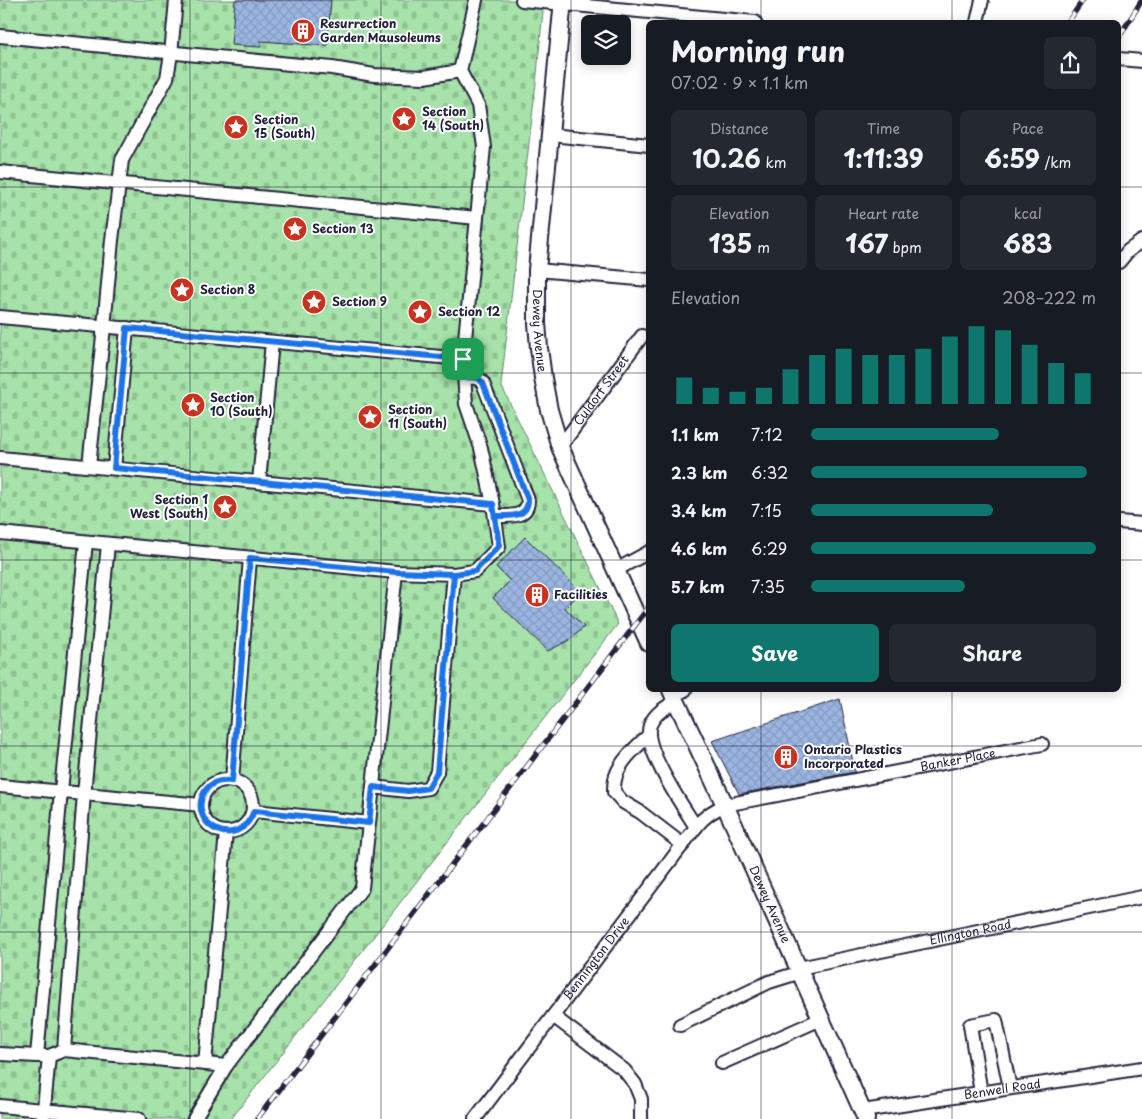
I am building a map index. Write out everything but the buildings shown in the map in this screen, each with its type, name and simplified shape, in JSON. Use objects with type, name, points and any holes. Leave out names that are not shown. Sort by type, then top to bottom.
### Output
[{"type":"main road","name":"Dewey Avenue","points":[[562,2],[537,270],[539,348],[549,410],[560,447],[646,636]]},
{"type":"main road","name":"Dewey Avenue","points":[[676,694],[865,1115]]},
{"type":"street","points":[[90,466],[112,240],[122,160],[167,78],[176,0]]},
{"type":"street","points":[[0,533],[396,572],[454,574],[475,571],[499,546],[482,448],[466,404],[463,359],[484,147],[478,105],[460,71],[476,0]]},
{"type":"street","points":[[522,0],[562,2],[736,20]]},
{"type":"street","points":[[977,20],[982,0]]},
{"type":"street","points":[[0,36],[330,68],[374,75],[424,77],[460,71]]},
{"type":"street","points":[[1121,59],[1142,61]]},
{"type":"street","points":[[551,135],[646,145]]},
{"type":"street","points":[[0,172],[477,218]]},
{"type":"street","points":[[1121,260],[1128,251],[1142,241]]},
{"type":"street","points":[[537,270],[646,280]]},
{"type":"street","points":[[0,318],[463,359]]},
{"type":"street","points":[[114,468],[127,328]]},
{"type":"street","name":"Culdorf Street","points":[[560,447],[642,336]]},
{"type":"street","points":[[259,482],[272,342]]},
{"type":"street","points":[[0,458],[259,482],[494,510],[514,516],[524,513],[528,506],[528,500],[483,383],[478,378],[464,377]]},
{"type":"street","points":[[1121,522],[1142,524]]},
{"type":"street","points":[[44,1115],[43,1056],[61,791],[86,542]]},
{"type":"street","points":[[64,1050],[84,794],[108,544]]},
{"type":"street","points":[[616,570],[646,554]]},
{"type":"street","points":[[232,781],[250,558]]},
{"type":"street","points":[[194,1119],[226,1066],[362,888],[396,572]]},
{"type":"street","points":[[373,787],[408,791],[428,788],[437,772],[454,574]]},
{"type":"street","points":[[676,694],[650,725],[650,735],[656,759],[696,827]]},
{"type":"street","points":[[650,735],[636,747],[618,770],[614,792],[623,802],[640,812],[683,844]]},
{"type":"street","name":"Banker Place","points":[[725,805],[1042,744]]},
{"type":"street","points":[[222,780],[232,781],[239,782],[246,787],[254,802],[254,811],[247,824],[241,829],[234,832],[218,831],[205,821],[202,814],[202,797],[213,783],[222,780]]},
{"type":"street","points":[[0,786],[201,805]]},
{"type":"street","name":"Bennington Drive","points":[[475,1119],[696,827],[705,816],[725,805]]},
{"type":"street","points":[[254,811],[369,823]]},
{"type":"street","points":[[205,1064],[226,832]]},
{"type":"street","name":"Ellington Road","points":[[680,1025],[769,982],[800,970],[1142,896]]},
{"type":"street","points":[[553,1016],[624,1070],[635,1084],[641,1099],[641,1119]]},
{"type":"street","points":[[722,1063],[821,1019]]},
{"type":"street","points":[[981,1093],[970,1025],[996,1020],[1010,1088]]},
{"type":"street","points":[[0,1054],[43,1056],[64,1050],[226,1066]]},
{"type":"street","name":"Benwell Road","points":[[865,1115],[1010,1088],[1142,1068]]},
{"type":"street","points":[[0,1106],[44,1115],[139,1119]]},
{"type":"green space","points":[[0,0],[544,0],[501,385],[618,624],[231,1119],[0,1119]]},
{"type":"railway","points":[[1069,20],[1083,0]]},
{"type":"railway","points":[[1121,34],[1142,0]]},
{"type":"railway","points":[[257,1119],[646,611]]},
{"type":"place","name":"Resurrection Garden Mausoleums","points":[[303,31]]},
{"type":"place","name":"Section 14 (South)","points":[[404,119]]},
{"type":"place","name":"Section 15 (South)","points":[[236,127]]},
{"type":"place","name":"Section 13","points":[[295,229]]},
{"type":"place","name":"Section 8","points":[[182,290]]},
{"type":"place","name":"Section 9","points":[[314,302]]},
{"type":"place","name":"Section 12","points":[[420,312]]},
{"type":"place","name":"Section 10 (South)","points":[[193,405]]},
{"type":"place","name":"Section 11 (South)","points":[[370,417]]},
{"type":"place","name":"Section 1 West (South)","points":[[225,507]]},
{"type":"place","name":"Facilities","points":[[537,595]]},
{"type":"place","name":"Ontario Plastics Incorporated","points":[[786,757]]},
{"type":"route","points":[[463,359],[127,328],[114,468],[493,504],[499,546],[475,571],[454,574],[396,572],[250,558],[232,781],[222,780],[213,783],[202,797],[201,805],[205,821],[218,831],[234,832],[241,829],[247,824],[254,811],[369,823],[373,787],[408,791],[428,788],[437,772],[454,574],[475,571],[499,546],[495,516],[514,516],[524,513],[528,506],[528,500],[483,383],[478,378],[464,377],[463,359]]}]
